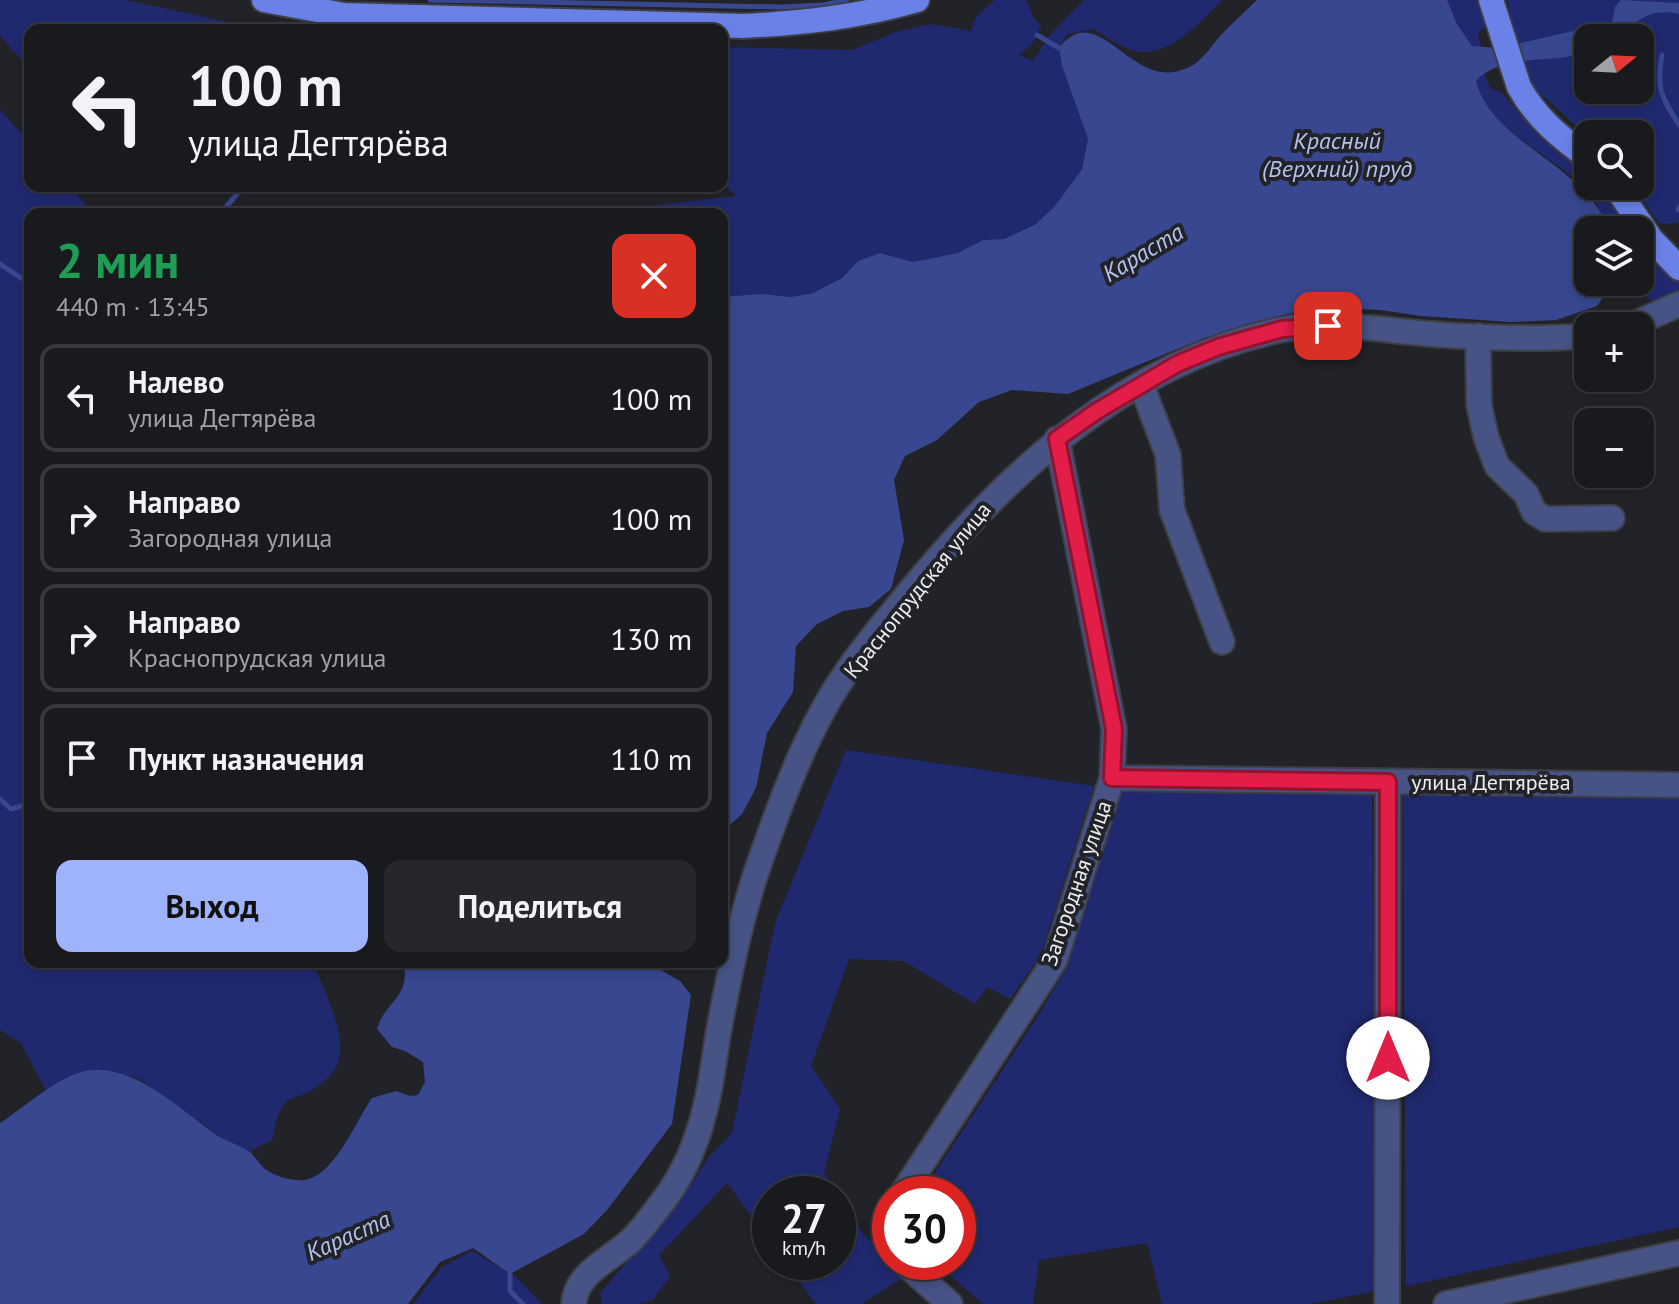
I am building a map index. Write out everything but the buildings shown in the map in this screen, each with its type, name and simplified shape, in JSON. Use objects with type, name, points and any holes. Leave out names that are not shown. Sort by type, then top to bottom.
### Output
[{"type":"main road","points":[[264,0],[344,15],[670,24]]},
{"type":"main road","points":[[728,26],[807,23],[853,17],[917,0]]},
{"type":"main road","points":[[1491,0],[1519,87],[1532,109],[1574,147]]},
{"type":"main road","points":[[1625,200],[1651,239],[1679,268]]},
{"type":"street","points":[[1654,315],[1679,304]]},
{"type":"street","name":"Краснопрудская улица","points":[[574,1304],[576,1289],[583,1279],[639,1230],[663,1202],[693,1150],[704,1113],[742,923],[755,876],[786,791],[822,711],[860,653],[980,509],[1057,439],[1141,384],[1177,364],[1218,347],[1282,329],[1328,326],[1478,336],[1574,337]]},
{"type":"street","points":[[1478,336],[1479,405],[1497,466],[1526,494],[1534,512],[1545,519],[1612,518]]},
{"type":"street","points":[[1141,384],[1168,455],[1172,510],[1222,642]]},
{"type":"street","name":"Загородная улица","points":[[914,1176],[1055,960],[1112,778],[1114,729],[1057,439]]},
{"type":"street","name":"улица Дегтярёва","points":[[1112,778],[1679,785]]},
{"type":"street","points":[[1387,1304],[1388,782]]},
{"type":"street","points":[[1446,1304],[1679,1253]]},
{"type":"street","points":[[923,1280],[950,1304]]},
{"type":"shaded area","points":[[0,0],[126,0],[236,24],[24,24],[24,62],[0,36]]},
{"type":"shaded area","points":[[995,0],[1028,2],[1032,15],[1041,26],[1032,44],[1019,55],[1033,61],[1049,36],[1084,0],[1222,0],[1182,37],[1158,50],[1145,52],[1127,48],[1093,29],[1068,34],[1059,48],[1062,66],[1088,139],[1082,169],[1055,206],[1036,224],[1004,239],[983,240],[958,253],[913,262],[880,253],[858,261],[842,278],[813,293],[791,297],[761,294],[728,297],[728,208],[631,208],[736,196],[728,188],[728,47],[852,50],[896,32],[930,24],[971,31],[976,17]]},
{"type":"shaded area","points":[[1447,0],[1481,0],[1488,26],[1478,32],[1481,47],[1472,46],[1457,24]]},
{"type":"shaded area","points":[[1508,0],[1679,0],[1679,223],[1660,224],[1642,200],[1654,200],[1654,120],[1574,120],[1574,124],[1529,80],[1511,21]]},
{"type":"shaded area","points":[[1484,72],[1490,88],[1502,93],[1536,133],[1574,164],[1574,179],[1510,131],[1484,100],[1476,81]]},
{"type":"shaded area","points":[[0,110],[24,136],[24,192],[74,192],[89,208],[24,208],[24,968],[315,968],[337,1026],[340,1052],[333,1072],[321,1084],[285,1103],[277,1118],[273,1139],[249,1152],[222,1138],[139,1079],[113,1071],[79,1073],[46,1091],[21,1043],[0,1030]]},
{"type":"shaded area","points":[[1608,200],[1620,216],[1603,216],[1595,201]]},
{"type":"shaded area","points":[[1654,260],[1679,277],[1679,292],[1659,305],[1644,296],[1654,296]]},
{"type":"shaded area","points":[[846,750],[1094,786],[1041,955],[1010,999],[987,987],[975,1004],[904,961],[849,959],[811,1066],[840,1109],[824,1173],[826,1176],[752,1176],[752,1217],[727,1183],[659,1255],[670,1276],[653,1300],[637,1304],[602,1304],[601,1292],[683,1197],[708,1158],[732,1133],[775,923]]},
{"type":"shaded area","points":[[1119,786],[1372,790],[1376,1291],[1309,1304],[1162,1304],[1147,1243],[1039,1260],[1033,1304],[983,1304],[956,1280],[976,1280],[976,1176],[933,1176],[1068,966]]},
{"type":"shaded area","points":[[1403,791],[1679,798],[1679,1227],[1406,1286]]},
{"type":"shaded area","points":[[856,1224],[872,1243],[872,1280],[900,1280],[861,1304],[816,1304],[798,1280],[856,1280]]},
{"type":"shaded area","points":[[472,1251],[517,1278],[542,1304],[413,1304],[442,1267]]},
{"type":"water","name":"Красный (Верхний) пруд","points":[[1257,0],[1447,0],[1457,24],[1472,46],[1499,48],[1574,31],[1574,56],[1499,66],[1476,81],[1485,103],[1500,122],[1574,182],[1574,200],[1592,200],[1597,206],[1602,216],[1574,216],[1574,296],[1604,296],[1597,306],[1556,320],[1511,322],[1328,308],[1286,314],[1204,338],[1068,394],[1012,390],[979,402],[937,440],[905,456],[894,480],[904,540],[891,589],[869,607],[843,611],[817,624],[796,646],[793,692],[767,733],[756,788],[742,814],[728,827],[728,297],[761,294],[791,297],[813,293],[842,278],[858,261],[880,253],[913,262],[958,253],[983,240],[1004,239],[1036,224],[1055,206],[1082,169],[1088,139],[1062,66],[1059,48],[1073,36],[1086,33],[1099,37],[1141,65],[1157,71],[1176,71],[1200,60]]},
{"type":"water","name":"Красный (Верхний) пруд","points":[[1621,0],[1679,3],[1679,14],[1654,14],[1637,22],[1603,24],[1612,22],[1615,7]]},
{"type":"water","name":"Караста","points":[[404,968],[657,968],[680,981],[691,995],[672,1124],[607,1210],[584,1234],[510,1274],[473,1248],[440,1262],[408,1304],[0,1304],[0,1123],[68,1077],[97,1070],[116,1072],[152,1088],[218,1136],[251,1153],[272,1173],[294,1180],[309,1179],[319,1174],[337,1155],[372,1098],[396,1091],[410,1096],[418,1095],[425,1082],[423,1062],[392,1047],[377,1029],[401,991]]},
{"type":"waterway","points":[[430,0],[781,7],[823,5],[847,0]]},
{"type":"waterway","points":[[1037,35],[1059,48]]},
{"type":"waterway","points":[[1662,55],[1662,92],[1679,125]]},
{"type":"waterway","points":[[225,208],[239,192]]},
{"type":"waterway","points":[[0,264],[24,280]]},
{"type":"waterway","points":[[0,799],[11,809],[24,806]]},
{"type":"waterway","points":[[510,1274],[510,1291],[523,1304]]},
{"type":"route","points":[[1328,326],[1282,329],[1218,347],[1177,364],[1097,411],[1057,439],[1114,729],[1112,778],[1388,782],[1388,1058]]}]
